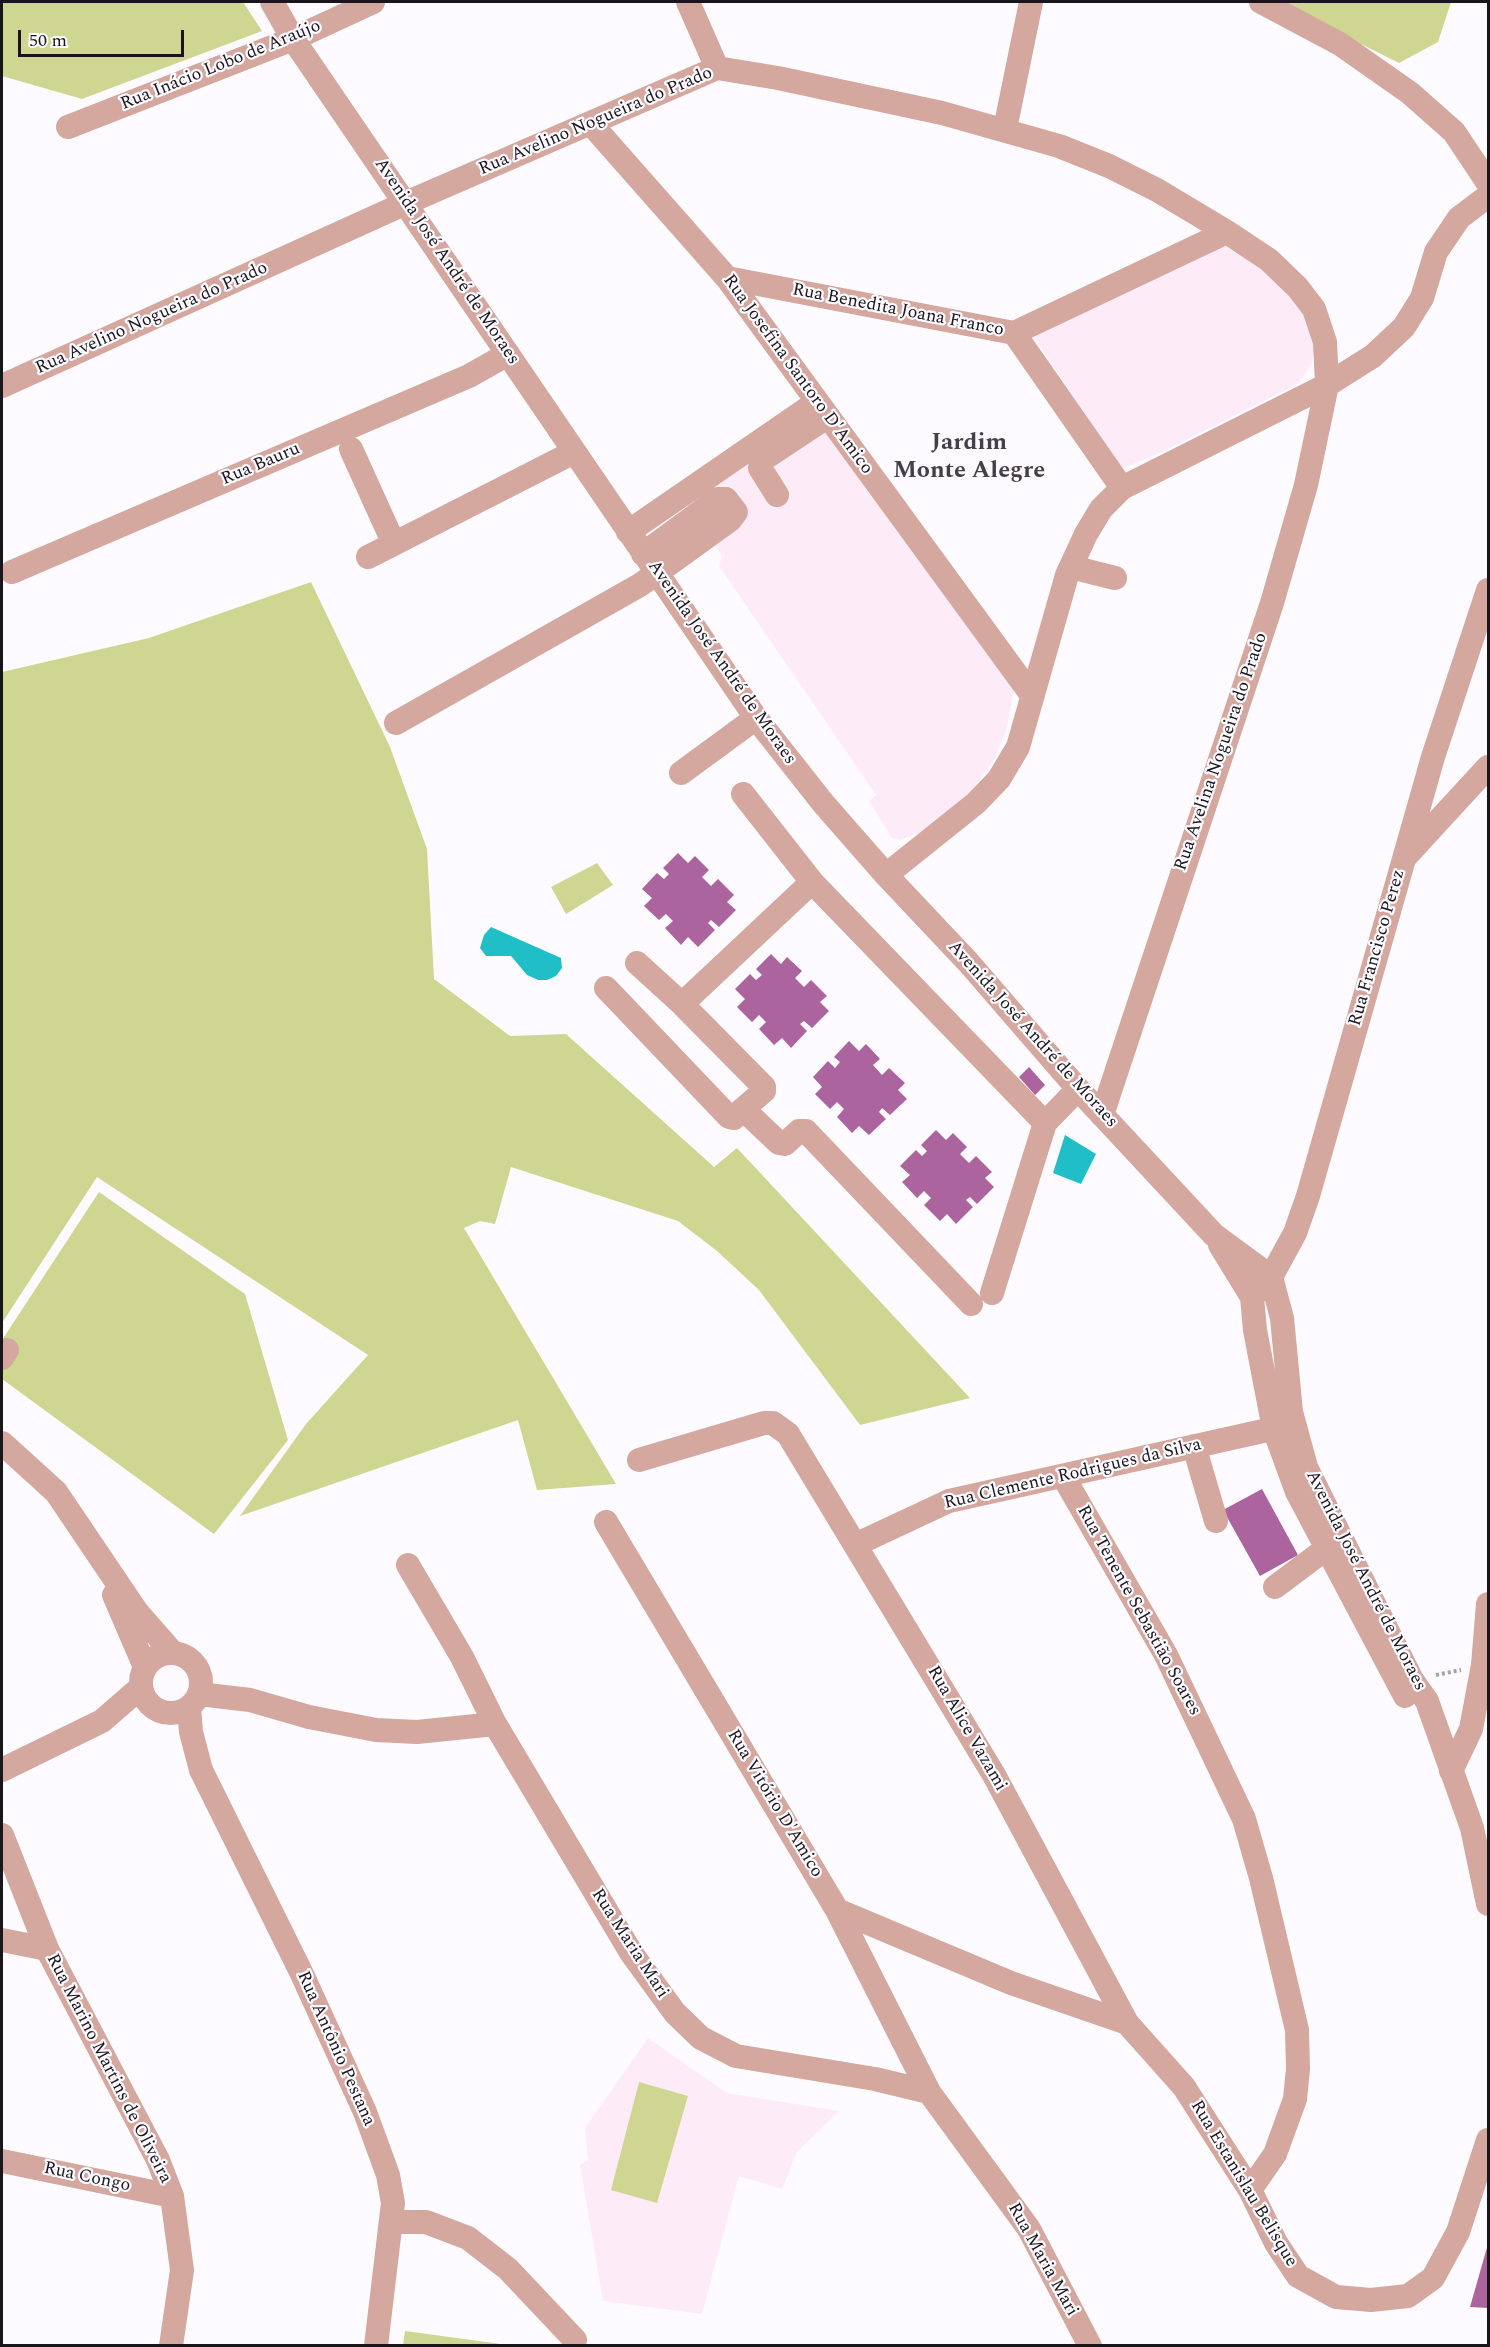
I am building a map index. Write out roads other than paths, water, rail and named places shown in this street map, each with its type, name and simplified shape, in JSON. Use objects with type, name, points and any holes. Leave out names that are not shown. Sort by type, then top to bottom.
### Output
[{"type":"street","name":"Avenida José André de Moraes","points":[[272,2],[293,39],[756,718],[823,803],[886,875],[968,962],[1078,1089],[1214,1235],[1271,1277],[1281,1318],[1288,1394],[1284,1426],[1412,1680],[1427,1701],[1472,1828],[1488,1904]]},
{"type":"street","name":"Rua Inácio Lobo de Araújo","points":[[68,127],[293,39],[373,2]]},
{"type":"street","points":[[688,2],[717,68]]},
{"type":"street","points":[[1005,129],[1031,2]]},
{"type":"street","points":[[1262,2],[1340,44],[1410,93],[1454,132],[1488,183]]},
{"type":"street","name":"Rua Avelino Nogueira do Prado","points":[[2,387],[406,203],[592,125],[717,68],[778,78],[942,112],[1005,129],[1059,146],[1109,166],[1157,190],[1269,260],[1298,288],[1314,309],[1325,342],[1327,385]]},
{"type":"street","name":"Rua Josefina Santoro D'Amico","points":[[592,125],[727,278],[1031,694]]},
{"type":"street","points":[[886,875],[968,810],[999,779],[1018,747],[1031,694],[1071,567],[1101,509],[1122,488],[1327,385],[1373,356],[1404,327],[1422,298],[1436,252],[1459,218],[1488,196]]},
{"type":"street","name":"Rua Benedita Joana Franco","points":[[727,278],[1014,333],[1227,232]]},
{"type":"street","points":[[1014,333],[1122,488]]},
{"type":"street","name":"Rua Bauru","points":[[12,572],[469,376],[508,354]]},
{"type":"street","name":"Rua Avelina Nogueira do Prado","points":[[1102,1115],[1272,603],[1306,485],[1327,385]]},
{"type":"street","points":[[777,495],[760,468],[762,460],[822,410]]},
{"type":"street","points":[[628,532],[822,410]]},
{"type":"street","points":[[351,449],[394,544]]},
{"type":"street","points":[[368,557],[574,452]]},
{"type":"street","points":[[396,723],[657,574],[730,520],[736,512],[726,499],[718,499],[644,554]]},
{"type":"street","points":[[1071,567],[1115,578]]},
{"type":"street","name":"Rua Francisco Perez","points":[[1252,1297],[1271,1277],[1295,1233],[1308,1196],[1433,757],[1488,590]]},
{"type":"street","points":[[681,773],[756,718]]},
{"type":"street","points":[[1403,859],[1488,767]]},
{"type":"street","points":[[743,794],[812,882],[1045,1123]]},
{"type":"street","points":[[682,1004],[812,882]]},
{"type":"street","points":[[606,988],[729,1117],[734,1118],[764,1091],[764,1087],[682,1004],[636,963]]},
{"type":"street","points":[[992,1293],[1045,1123],[1078,1089]]},
{"type":"street","points":[[743,1109],[779,1143],[785,1144],[800,1131],[806,1131],[971,1304]]},
{"type":"street","name":"Avenida José André de Moraes","points":[[1214,1235],[1252,1297],[1255,1330],[1284,1426],[1297,1492],[1397,1683],[1417,1714],[1439,1740]]},
{"type":"street","name":"Rua Alice Vazami","points":[[639,1460],[764,1423],[781,1427],[794,1441],[994,1775],[1127,2023]]},
{"type":"street","name":"Rua Clemente Rodrigues da Silva","points":[[856,1544],[949,1501],[1284,1426]]},
{"type":"street","points":[[2,1443],[56,1492],[137,1612],[171,1652],[190,1659],[196,1692]]},
{"type":"street","points":[[1194,1446],[1216,1521]]},
{"type":"street","name":"Rua Tenente Sebastião Soares","points":[[1063,1476],[1171,1665],[1244,1819],[1261,1878],[1296,2030],[1298,2069],[1294,2099],[1275,2154],[1250,2190]]},
{"type":"street","name":"Rua Vitório D'Amico","points":[[606,1522],[837,1910],[929,2092]]},
{"type":"street","points":[[93,1546],[143,1677],[145,1698],[161,1711]]},
{"type":"street","points":[[1275,1587],[1327,1548]]},
{"type":"street","name":"Rua Maria Mari","points":[[408,1565],[462,1657],[495,1724],[632,1954],[675,2013],[701,2038],[736,2056],[875,2079],[929,2092],[1029,2229],[1089,2346]]},
{"type":"street","points":[[1451,1771],[1471,1729],[1483,1665],[1488,1604]]},
{"type":"street","points":[[102,1721],[143,1677],[152,1659],[171,1652]]},
{"type":"street","points":[[196,1692],[250,1700],[309,1717],[376,1730],[417,1732],[495,1724]]},
{"type":"street","points":[[2,1770],[102,1721],[161,1711],[173,1713],[196,1692]]},
{"type":"street","name":"Rua Antônio Pestana","points":[[196,1692],[191,1732],[201,1770]]},
{"type":"street","name":"Rua Antônio Pestana","points":[[161,1711],[201,1770],[301,1972],[365,2112],[388,2175],[393,2203],[376,2346]]},
{"type":"street","name":"Rua Marino Martins de Oliveira","points":[[2,1835],[47,1949],[158,2160],[172,2196],[182,2270],[171,2346]]},
{"type":"street","name":"Rua Estanislau Belisque","points":[[837,1910],[1011,1983],[1127,2023],[1184,2086],[1250,2190],[1276,2243],[1299,2276],[1336,2297],[1371,2300],[1408,2296],[1433,2278],[1451,2250],[1488,2140]]},
{"type":"street","points":[[2,1940],[47,1949]]},
{"type":"street","name":"Rua Congo","points":[[2,2161],[172,2196]]},
{"type":"street","points":[[391,2222],[426,2222],[468,2238],[508,2269],[575,2340]]},
{"type":"water","points":[[491,927],[561,958],[562,968],[556,976],[547,980],[538,980],[527,975],[511,956],[486,956],[480,948],[484,935]]},
{"type":"water","points":[[1065,1135],[1096,1154],[1081,1184],[1053,1173]]},
{"type":"district","name":"Jardim Monte Alegre","points":[[969,458]]}]
